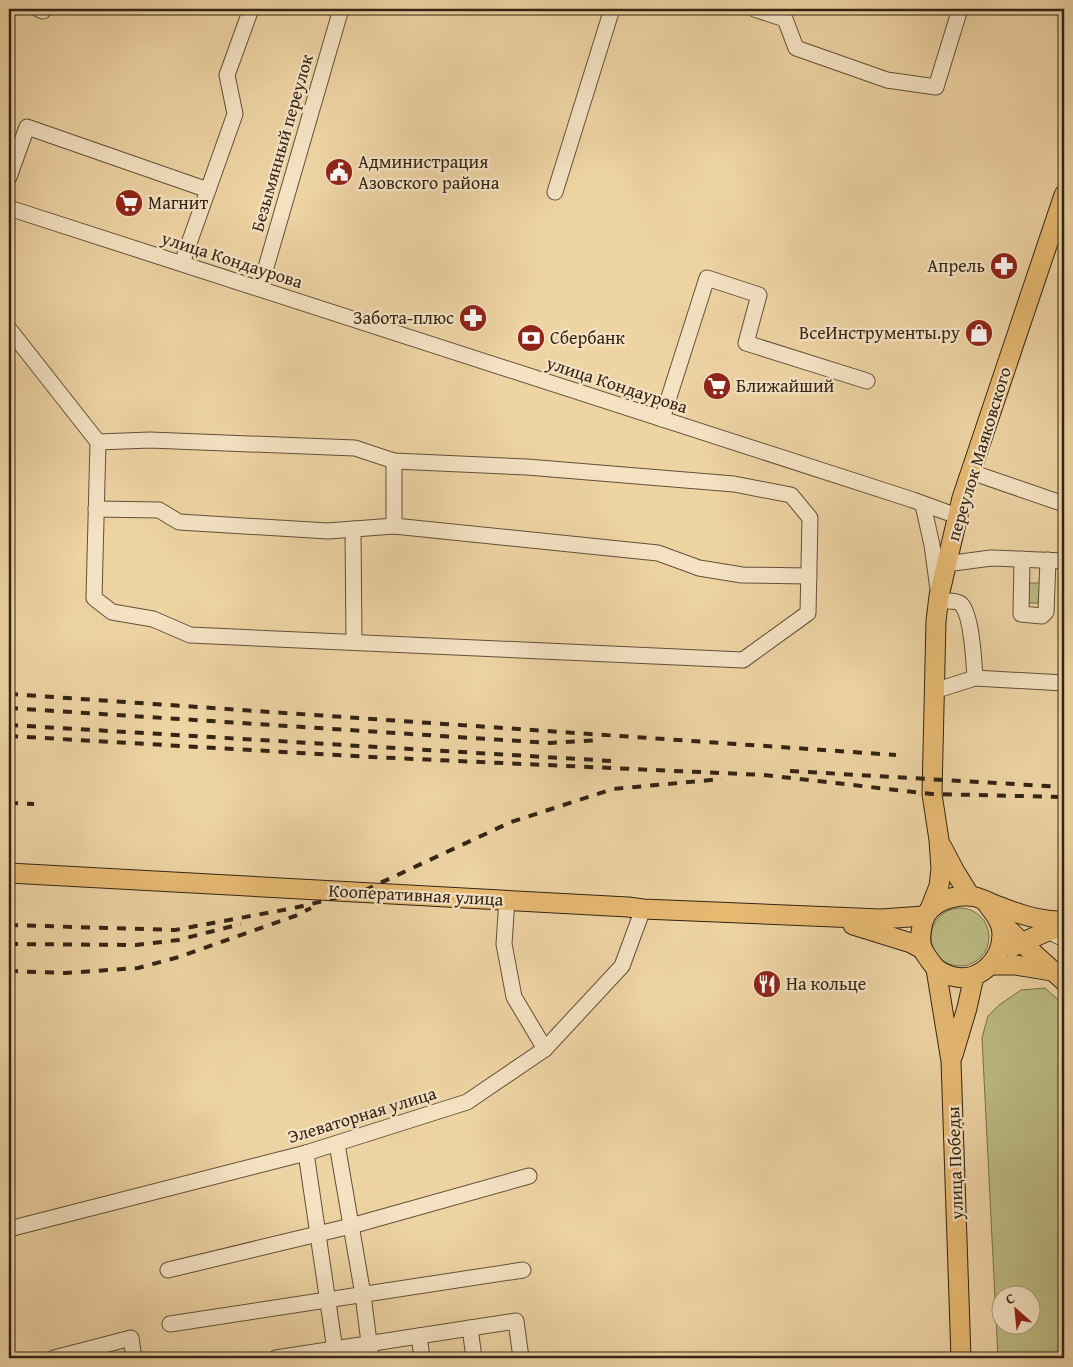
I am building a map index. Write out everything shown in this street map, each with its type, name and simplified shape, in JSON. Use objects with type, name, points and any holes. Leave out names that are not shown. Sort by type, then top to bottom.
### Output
[{"type":"main road","name":"переулок Маяковского","points":[[939,840],[932,794],[938,599],[957,516],[1064,196]]},
{"type":"main road","points":[[939,840],[954,870],[978,898],[998,920],[1059,976]]},
{"type":"main road","points":[[939,840],[939,886],[920,934],[922,949],[941,973],[958,978],[974,976],[1021,942],[1059,933]]},
{"type":"main road","name":"Кооперативная улица","points":[[9,872],[507,899],[642,909],[881,919],[927,913]]},
{"type":"main road","points":[[927,913],[939,902],[953,897],[978,898],[1014,912],[1039,919],[1064,921]]},
{"type":"main road","name":"Кооперативная улица","points":[[822,917],[911,943],[922,949]]},
{"type":"main road","points":[[995,959],[1002,934],[998,920]]},
{"type":"main road","points":[[995,959],[1059,976]]},
{"type":"main road","name":"улица Победы","points":[[936,969],[951,1061],[961,1358]]},
{"type":"main road","points":[[951,1061],[967,1008],[974,976]]},
{"type":"street","points":[[182,264],[234,114],[227,75],[251,9]]},
{"type":"street","name":"Безымянный переулок","points":[[260,288],[341,9]]},
{"type":"street","points":[[555,192],[612,9]]},
{"type":"street","points":[[754,9],[784,19],[796,48],[887,80],[936,87],[960,9]]},
{"type":"street","points":[[9,178],[27,127],[208,190]]},
{"type":"street","name":"улица Кондаурова","points":[[9,208],[957,516]]},
{"type":"street","points":[[662,419],[707,278],[759,296],[746,343],[867,381]]},
{"type":"street","points":[[9,329],[98,442],[94,598],[112,612],[153,619],[190,634],[743,660],[808,613],[810,518],[792,495],[724,484],[527,468],[394,462],[356,448],[150,440],[98,442]]},
{"type":"street","points":[[394,462],[394,526]]},
{"type":"street","points":[[971,472],[1064,504]]},
{"type":"street","points":[[923,505],[932,545],[938,599],[957,602],[963,607],[970,632],[975,678]]},
{"type":"street","points":[[96,509],[159,510],[179,522],[328,531],[394,526],[658,553],[699,568],[742,575],[809,576]]},
{"type":"street","points":[[354,529],[354,642]]},
{"type":"street","points":[[946,564],[991,558],[1064,561]]},
{"type":"street","points":[[1022,560],[1020,611],[1023,615],[1032,616],[1042,616],[1046,612],[1048,560]]},
{"type":"street","points":[[934,691],[975,678],[1064,683]]},
{"type":"street","points":[[507,899],[504,944],[514,997],[545,1049]]},
{"type":"street","name":"Элеваторная улица","points":[[9,1229],[306,1153],[467,1102],[545,1049],[622,966],[642,909]]},
{"type":"street","points":[[337,1144],[363,1295],[370,1351]]},
{"type":"street","points":[[306,1153],[328,1299],[326,1353]]},
{"type":"street","points":[[168,1270],[351,1226],[529,1176]]},
{"type":"street","points":[[170,1324],[523,1270]]},
{"type":"street","points":[[276,1358],[370,1351],[419,1336],[516,1321],[521,1358]]},
{"type":"street","points":[[470,1328],[474,1358]]},
{"type":"street","points":[[419,1336],[422,1358]]},
{"type":"street","points":[[54,1358],[130,1338],[134,1358]]},
{"type":"shaded area","points":[[1028,583],[1041,583],[1040,603],[1027,603]]},
{"type":"shaded area","points":[[960,908],[971,910],[984,921],[989,937],[987,948],[976,961],[960,966],[949,964],[936,953],[931,937],[933,926],[944,913]]},
{"type":"shaded area","points":[[1045,988],[1064,1005],[1064,1358],[998,1358],[997,1334],[1040,1334],[1040,1284],[994,1284],[982,1038],[988,1016],[999,1005],[1021,990]]},
{"type":"railway","points":[[9,694],[896,755]]},
{"type":"railway","points":[[9,708],[550,743],[601,740]]},
{"type":"railway","points":[[9,725],[612,761]]},
{"type":"railway","points":[[9,736],[371,757],[764,775],[932,794],[1064,797]]},
{"type":"railway","points":[[790,771],[1064,787]]},
{"type":"railway","points":[[9,925],[175,930],[294,908],[361,892],[511,822],[613,789],[722,779]]},
{"type":"railway","points":[[9,803],[34,804]]},
{"type":"railway","points":[[9,971],[66,973],[138,968],[179,957],[295,916],[311,908]]},
{"type":"railway","points":[[9,944],[136,945],[178,940],[241,924]]},
{"type":"place","name":"Администрация Азовского района","points":[[339,172]]},
{"type":"place","name":"Магнит","points":[[129,203]]},
{"type":"place","name":"Апрель","points":[[1004,266]]},
{"type":"place","name":"Забота-плюс","points":[[473,318]]},
{"type":"place","name":"ВсеИнструменты.ру","points":[[979,333]]},
{"type":"place","name":"Сбербанк","points":[[531,338]]},
{"type":"place","name":"Ближайший","points":[[717,386]]},
{"type":"place","name":"На кольце","points":[[767,984]]}]
